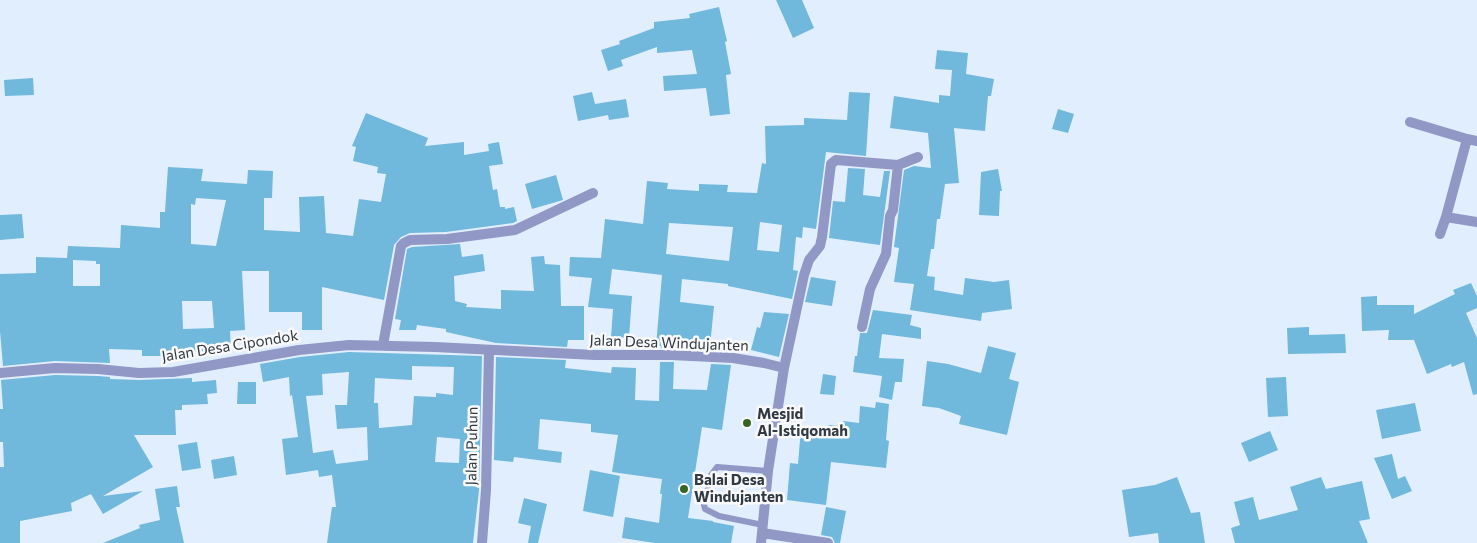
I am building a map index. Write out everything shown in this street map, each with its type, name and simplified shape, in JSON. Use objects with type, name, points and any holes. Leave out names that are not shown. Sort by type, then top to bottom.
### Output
[{"type":"street","points":[[1410,122],[1472,140],[1440,234]]},
{"type":"street","points":[[828,543],[762,534],[768,472],[784,368],[804,275],[809,260],[820,246],[832,164],[836,160],[898,165],[918,158]]},
{"type":"street","points":[[862,327],[870,289],[886,254],[898,165]]},
{"type":"street","points":[[383,345],[401,246],[404,243],[410,240],[447,239],[515,230],[593,193]]},
{"type":"street","points":[[1446,217],[1477,222]]},
{"type":"street","name":"Jalan Desa Cipondok","points":[[0,373],[55,368],[98,369],[139,373],[173,372],[299,350],[349,345],[435,347]]},
{"type":"street","name":"Jalan Desa Windujanten","points":[[435,347],[595,355],[671,355],[733,358],[784,368]]},
{"type":"street","name":"Jalan Puhun","points":[[482,543],[486,490],[489,350]]},
{"type":"lane","points":[[762,534],[705,509],[704,505],[711,475],[717,467],[768,472]]},
{"type":"building","points":[[776,0],[802,0],[814,28],[793,38]]},
{"type":"building","points":[[719,7],[727,41],[725,42],[731,74],[726,75],[730,114],[710,116],[706,88],[664,91],[663,76],[697,74],[692,50],[657,53],[657,47],[621,60],[623,66],[608,71],[601,50],[620,44],[619,41],[654,28],[654,22],[690,18],[689,14]]},
{"type":"building","points":[[937,50],[968,53],[966,74],[994,79],[991,96],[988,96],[985,131],[954,128],[959,183],[945,184],[940,219],[937,219],[934,249],[931,249],[927,276],[935,277],[934,290],[963,295],[965,278],[994,282],[1009,280],[1012,309],[982,313],[981,321],[910,310],[914,284],[894,282],[899,248],[894,247],[904,170],[914,166],[931,168],[928,133],[890,128],[894,96],[939,103],[939,95],[950,96],[952,70],[935,69]]},
{"type":"building","points":[[33,78],[34,95],[5,96],[4,80]]},
{"type":"building","points":[[592,92],[595,104],[626,99],[629,117],[609,120],[608,115],[578,121],[573,96]]},
{"type":"building","points":[[849,92],[870,93],[866,156],[826,152],[816,229],[803,227],[802,238],[796,237],[793,270],[798,271],[792,299],[728,286],[728,284],[682,279],[680,302],[714,306],[710,346],[677,342],[676,348],[661,348],[661,346],[656,346],[662,275],[612,269],[609,294],[632,296],[629,338],[611,337],[613,309],[588,307],[592,278],[569,276],[570,257],[601,258],[605,219],[643,224],[647,181],[668,183],[667,189],[699,191],[699,184],[728,185],[727,192],[757,193],[762,163],[766,164],[765,126],[804,125],[804,118],[847,120]],"holes":[[[760,222],[782,225],[779,252],[757,250]],[[669,223],[733,227],[729,261],[666,254]]]},
{"type":"building","points":[[1058,109],[1074,114],[1068,133],[1052,129]]},
{"type":"building","points":[[366,113],[428,138],[425,146],[464,142],[464,155],[489,151],[488,144],[499,142],[503,164],[489,166],[493,190],[497,189],[500,207],[505,207],[505,209],[514,207],[517,221],[446,232],[410,233],[401,237],[394,245],[384,300],[322,287],[322,330],[302,330],[302,312],[269,312],[269,271],[242,271],[245,330],[230,331],[231,352],[183,351],[184,356],[142,356],[142,350],[109,349],[110,363],[55,361],[3,366],[0,331],[0,274],[36,273],[36,257],[67,258],[68,246],[120,248],[121,225],[160,228],[160,212],[165,212],[168,167],[203,169],[201,181],[247,184],[248,170],[273,171],[272,198],[264,198],[264,230],[300,232],[299,197],[324,196],[326,233],[353,236],[359,199],[381,202],[386,174],[377,173],[378,167],[353,161],[356,147],[352,146]],"holes":[[[196,198],[226,200],[216,246],[191,244],[191,204],[195,205]],[[73,260],[96,261],[96,264],[100,264],[100,286],[73,286]],[[182,301],[212,301],[214,328],[183,329]]]},
{"type":"building","points":[[848,168],[865,169],[863,195],[880,197],[884,171],[890,171],[880,245],[829,238],[833,201],[845,202]]},
{"type":"building","points":[[998,169],[1002,191],[1000,191],[999,216],[979,215],[981,172]]},
{"type":"building","points":[[556,175],[563,200],[532,209],[525,184]]},
{"type":"building","points":[[22,214],[24,238],[0,240],[0,215]]},
{"type":"building","points":[[460,244],[462,257],[483,254],[485,271],[454,276],[455,301],[467,304],[466,307],[501,309],[501,290],[534,291],[531,257],[544,256],[545,264],[560,265],[561,306],[584,306],[584,340],[568,340],[567,347],[496,343],[446,332],[446,329],[417,325],[416,330],[399,330],[401,320],[395,319],[407,249],[412,247]]},
{"type":"building","points":[[811,277],[836,281],[832,306],[805,302]]},
{"type":"building","points":[[1471,283],[1477,296],[1477,308],[1466,313],[1477,338],[1477,394],[1473,395],[1464,362],[1452,367],[1451,364],[1427,374],[1414,340],[1388,340],[1389,330],[1362,331],[1361,297],[1377,296],[1377,305],[1414,305],[1414,314],[1455,294],[1453,290]]},
{"type":"building","points":[[873,310],[912,315],[910,325],[921,328],[921,339],[882,334],[879,358],[904,359],[902,382],[895,382],[892,400],[879,397],[882,376],[853,372],[860,333],[867,333]]},
{"type":"building","points":[[764,312],[789,314],[779,357],[751,350],[757,327],[760,328]]},
{"type":"building","points":[[1309,327],[1309,335],[1345,334],[1346,353],[1288,354],[1287,328]]},
{"type":"building","points":[[988,346],[1016,353],[1009,379],[1019,382],[1007,435],[959,424],[961,416],[939,408],[922,406],[927,361],[948,364],[981,373]]},
{"type":"building","points":[[349,352],[482,356],[479,490],[473,543],[327,543],[332,507],[336,507],[332,475],[319,477],[318,470],[286,475],[282,439],[298,437],[292,395],[290,396],[289,377],[263,382],[260,364],[300,357]],"holes":[[[412,366],[454,367],[453,395],[436,393],[436,397],[414,396],[412,425],[379,428],[378,403],[374,403],[375,378],[412,380]],[[349,372],[347,405],[335,405],[337,429],[367,427],[368,460],[336,464],[333,450],[313,453],[306,396],[323,395],[322,374]],[[437,437],[460,439],[459,463],[435,462]]]},
{"type":"building","points":[[496,357],[566,360],[565,368],[611,373],[612,367],[636,368],[635,400],[659,401],[660,362],[674,362],[673,389],[707,390],[711,364],[731,365],[722,430],[702,427],[688,518],[734,526],[731,543],[655,543],[622,538],[625,517],[659,523],[662,479],[612,472],[618,435],[591,432],[591,424],[540,419],[538,449],[562,452],[561,463],[514,457],[513,462],[494,460]]},
{"type":"building","points":[[823,374],[836,376],[834,395],[820,394]]},
{"type":"building","points":[[55,375],[98,376],[110,377],[110,379],[139,380],[192,378],[192,382],[216,380],[217,393],[207,394],[208,404],[182,405],[182,410],[175,410],[176,435],[134,435],[153,467],[103,496],[143,491],[103,514],[91,494],[71,503],[72,511],[20,521],[20,543],[0,543],[0,467],[4,467],[3,442],[0,442],[0,409],[3,409],[1,380]]},
{"type":"building","points":[[1286,377],[1288,416],[1268,417],[1266,378]]},
{"type":"building","points":[[238,382],[256,382],[256,404],[237,404]]},
{"type":"building","points":[[876,402],[889,404],[886,440],[889,441],[886,468],[831,462],[826,505],[787,500],[790,463],[798,464],[801,428],[828,431],[828,425],[843,426],[843,421],[859,423],[860,406],[875,408]]},
{"type":"building","points":[[1415,403],[1421,431],[1382,439],[1376,410]]},
{"type":"building","points":[[1270,431],[1278,450],[1249,462],[1241,443]]},
{"type":"building","points":[[197,442],[201,468],[182,471],[178,445]]},
{"type":"building","points":[[1392,454],[1398,479],[1405,476],[1412,491],[1392,499],[1374,458]]},
{"type":"building","points":[[234,456],[237,475],[214,479],[211,460]]},
{"type":"building","points":[[590,470],[620,476],[613,517],[583,511]]},
{"type":"building","points":[[1177,477],[1191,513],[1200,512],[1205,543],[1159,543],[1158,533],[1129,537],[1122,490],[1155,485]]},
{"type":"building","points":[[1321,477],[1326,489],[1362,481],[1370,519],[1359,521],[1368,543],[1235,543],[1231,528],[1240,525],[1234,502],[1253,497],[1259,520],[1298,510],[1290,487]]},
{"type":"building","points":[[177,486],[180,507],[176,507],[184,543],[103,543],[140,528],[139,525],[160,520],[155,489]]},
{"type":"building","points":[[524,498],[547,504],[538,543],[528,543],[531,526],[518,523]]},
{"type":"building","points":[[826,507],[846,511],[840,543],[835,543],[832,537],[821,535]]},
{"type":"place","name":"Mesjid Al-Istiqomah","points":[[747,423]]},
{"type":"place","name":"Balai Desa Windujanten","points":[[684,489]]}]
